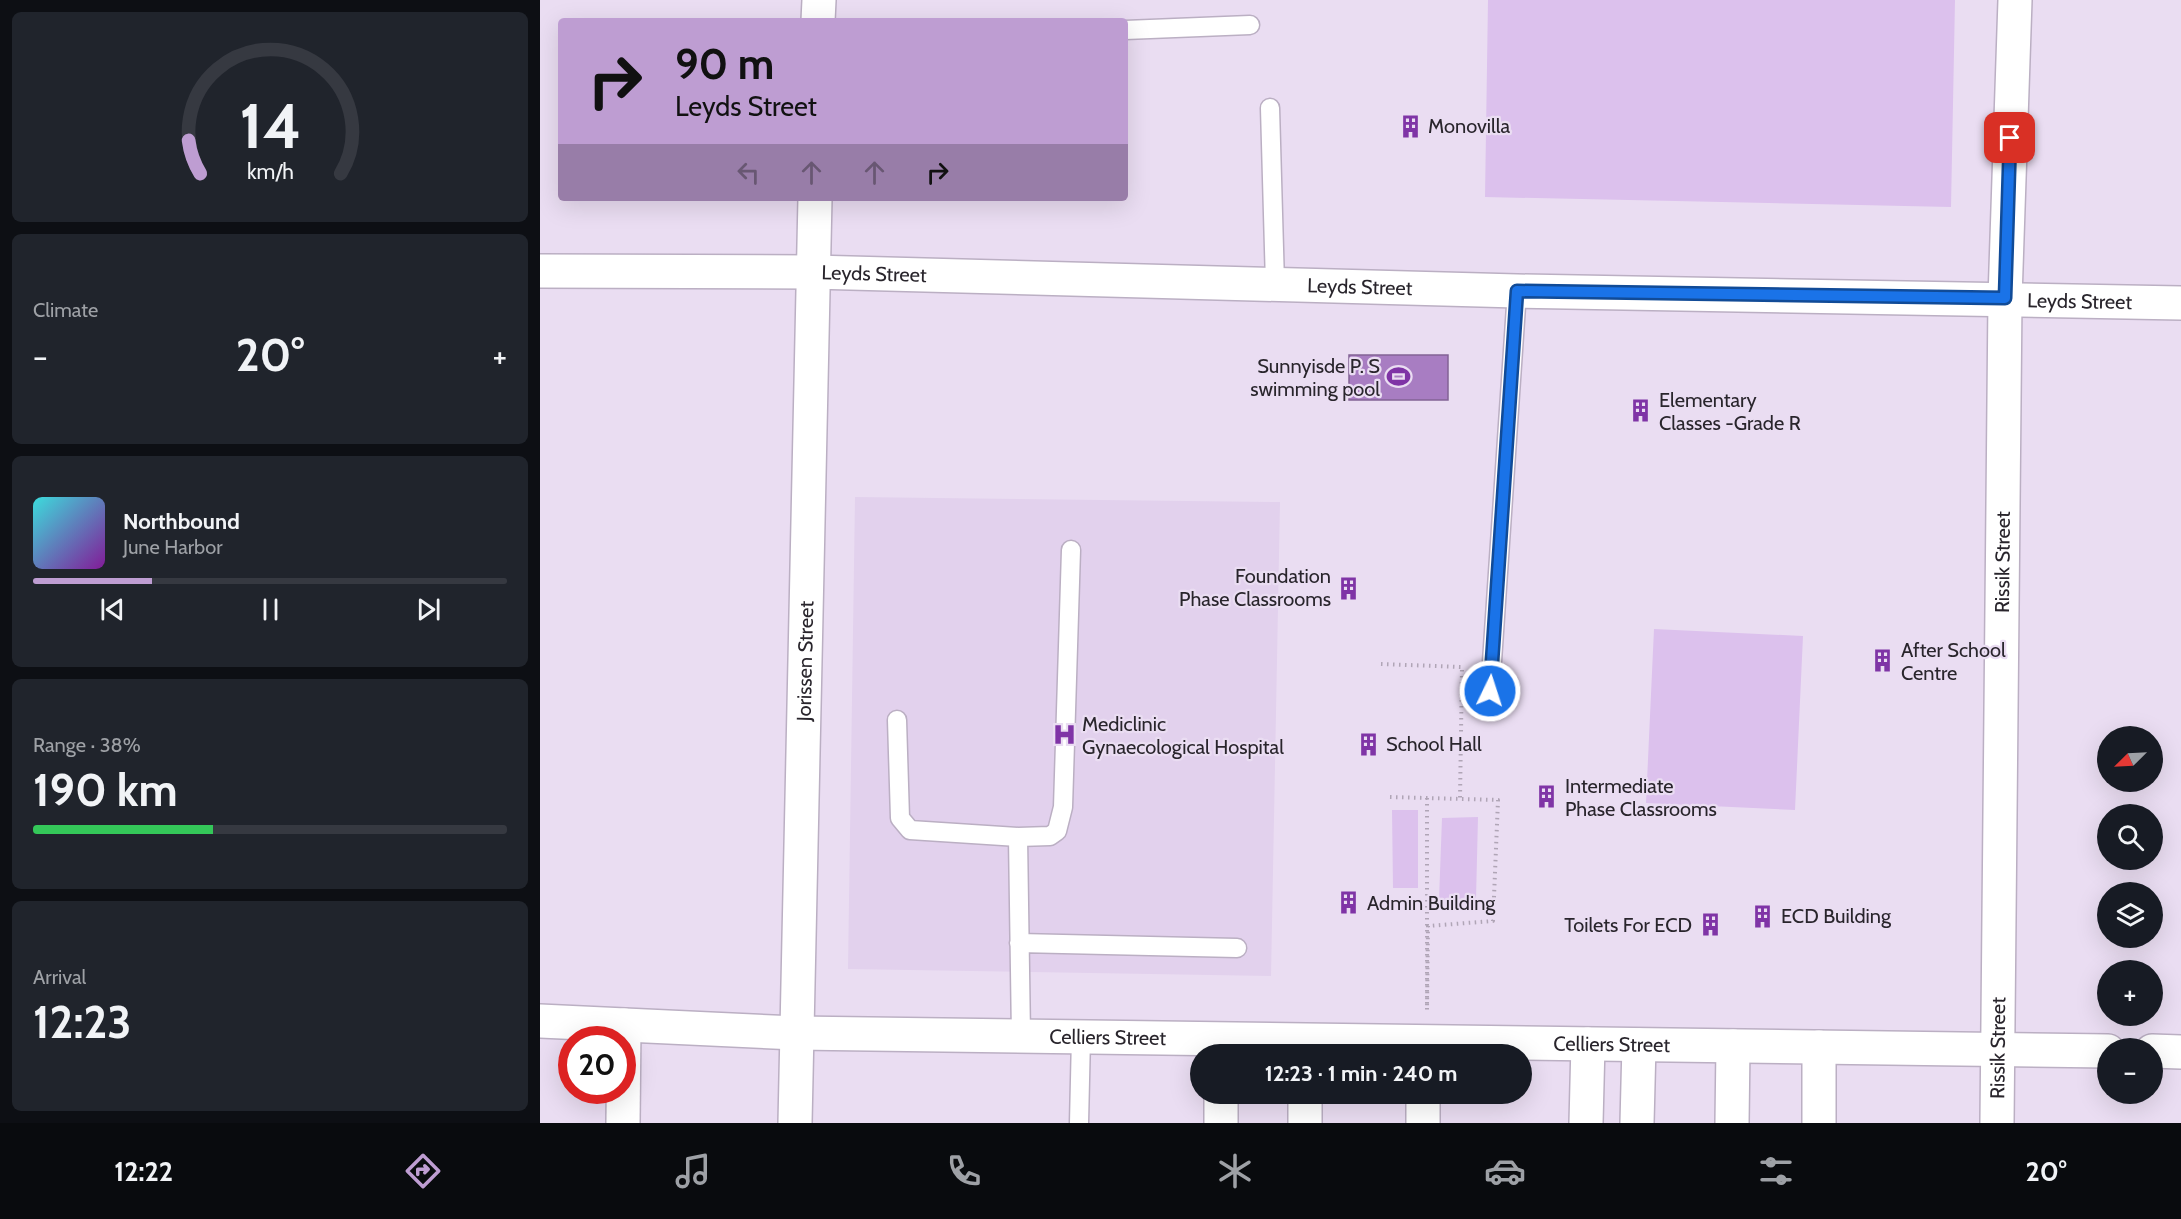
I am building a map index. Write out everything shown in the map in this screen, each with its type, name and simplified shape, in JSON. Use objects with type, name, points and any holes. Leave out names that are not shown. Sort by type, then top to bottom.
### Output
[{"type":"street","points":[[818,18],[819,0]]},
{"type":"street","name":"Rissik Street","points":[[1996,1123],[2005,298],[2015,0]]},
{"type":"street","name":"Jorissen Street","points":[[795,1123],[815,201]]},
{"type":"street","name":"Leyds Street","points":[[540,271],[813,272],[1517,291],[2005,298],[2181,303]]},
{"type":"street","name":"Celliers Street","points":[[540,1021],[796,1033],[1081,1037],[1190,1045]]},
{"type":"street","points":[[623,1123],[624,1025]]},
{"type":"street","points":[[1587,1123],[1588,1044]]},
{"type":"street","name":"Celliers Street","points":[[1532,1045],[1588,1044],[2097,1051]]},
{"type":"street","points":[[1637,1123],[1639,1045]]},
{"type":"street","points":[[1732,1123],[1733,1046]]},
{"type":"street","points":[[1819,1047],[1819,1123]]},
{"type":"street","points":[[2163,1052],[2181,1052]]},
{"type":"street","points":[[1202,1104],[1202,1123]]},
{"type":"street","points":[[1221,1104],[1221,1123]]},
{"type":"street","points":[[1305,1104],[1305,1123]]},
{"type":"street","points":[[1326,1104],[1326,1123]]},
{"type":"street","points":[[1423,1104],[1423,1123]]},
{"type":"lane","points":[[1128,30],[1250,25]]},
{"type":"lane","points":[[1270,108],[1275,284]]},
{"type":"lane","points":[[1490,691],[1517,291]]},
{"type":"lane","points":[[897,720],[900,818],[905,826],[916,832],[1018,837],[1054,834],[1057,831],[1063,807],[1071,550]]},
{"type":"lane","points":[[1018,837],[1021,1036]]},
{"type":"lane","points":[[1019,943],[1237,948]]},
{"type":"lane","points":[[1079,1123],[1081,1037]]},
{"type":"path","points":[[1381,663],[1462,667],[1460,799]]},
{"type":"path","points":[[1390,797],[1427,798],[1460,799],[1498,801],[1493,921],[1428,926],[1427,1015],[1427,798]]},
{"type":"shaded area","points":[[1488,0],[1955,0],[1951,207],[1485,197]]},
{"type":"shaded area","name":"Sunnyisde P. S swimming pool","points":[[1349,355],[1448,355],[1448,400],[1349,400]]},
{"type":"shaded area","name":"Mediclinic Gynaecological Hospital","points":[[855,497],[1280,502],[1271,976],[848,969]]},
{"type":"shaded area","points":[[1654,629],[1803,636],[1795,810],[1646,803]]},
{"type":"shaded area","points":[[1392,810],[1418,810],[1418,888],[1393,888]]},
{"type":"shaded area","points":[[1478,817],[1476,899],[1439,900],[1442,818]]},
{"type":"place","name":"Monovilla","points":[[1410,126]]},
{"type":"place","name":"Sunnyisde P. S swimming pool","points":[[1398,377]]},
{"type":"place","name":"Elementary Classes -Grade R","points":[[1641,411]]},
{"type":"place","name":"Foundation Phase Classrooms","points":[[1349,588]]},
{"type":"place","name":"After School Centre","points":[[1883,661]]},
{"type":"place","name":"Mediclinic Gynaecological Hospital","points":[[1064,735]]},
{"type":"place","name":"School Hall","points":[[1368,744]]},
{"type":"place","name":"Intermediate Phase Classrooms","points":[[1547,797]]},
{"type":"place","name":"Admin Building","points":[[1349,903]]},
{"type":"place","name":"ECD Building","points":[[1763,916]]},
{"type":"place","name":"Toilets For ECD","points":[[1710,925]]},
{"type":"route","points":[[1490,691],[1517,291],[2005,298],[2010,138]]}]
